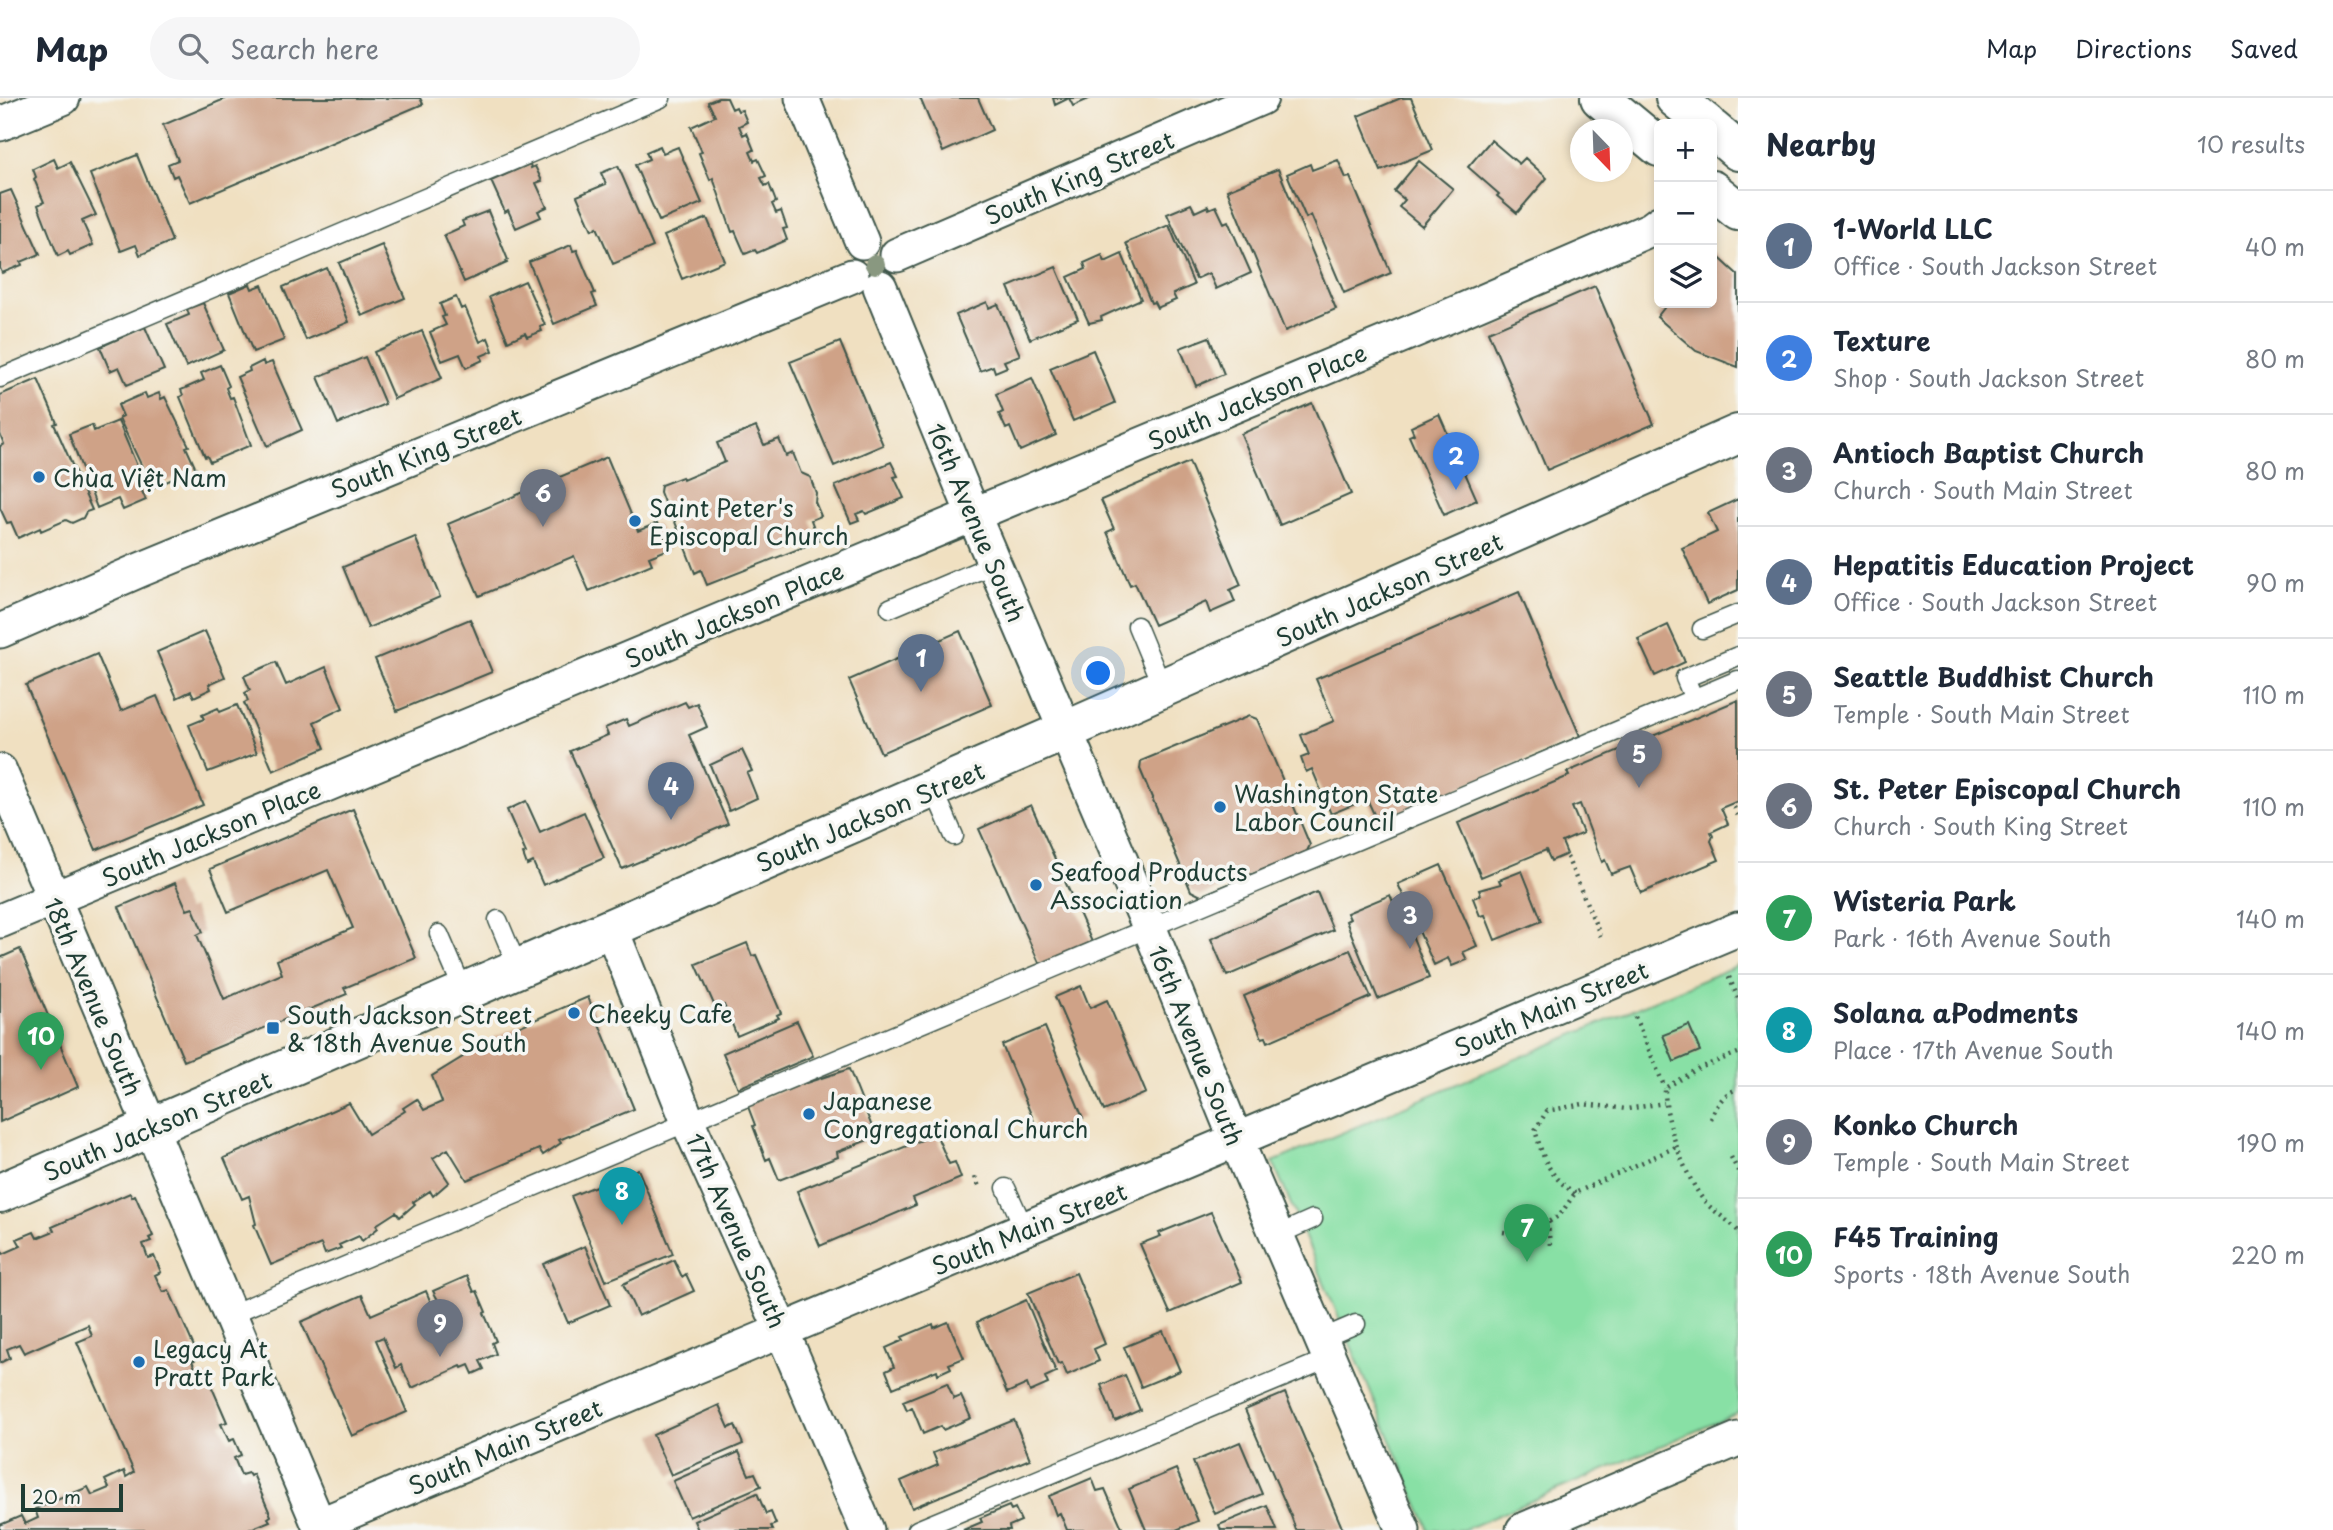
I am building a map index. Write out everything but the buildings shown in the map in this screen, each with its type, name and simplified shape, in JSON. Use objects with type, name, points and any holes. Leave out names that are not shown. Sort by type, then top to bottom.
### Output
[{"type":"main road","points":[[1600,98],[1654,143]]},
{"type":"main road","points":[[1675,98],[1700,119]]},
{"type":"main road","points":[[1717,133],[1738,151]]},
{"type":"main road","points":[[1717,194],[1738,211]]},
{"type":"main road","name":"South Jackson Street","points":[[0,1193],[1163,689],[1738,434]]},
{"type":"street","points":[[0,124],[63,98]]},
{"type":"street","points":[[802,98],[862,242]]},
{"type":"street","name":"South King Street","points":[[897,255],[1261,98]]},
{"type":"street","name":"South Jackson Place","points":[[0,921],[1442,319],[1654,227]]},
{"type":"street","points":[[878,239],[885,242],[897,255],[898,268],[890,282],[866,281],[849,261],[852,252],[862,242],[878,239]]},
{"type":"street","name":"South King Street","points":[[0,631],[140,570],[866,281]]},
{"type":"street","name":"16th Avenue South","points":[[866,281],[973,514],[1403,1530]]},
{"type":"street","name":"18th Avenue South","points":[[0,771],[320,1528]]},
{"type":"street","name":"17th Avenue South","points":[[611,928],[688,1122],[782,1331],[867,1530]]},
{"type":"street","name":"South Main Street","points":[[320,1528],[1024,1228],[1237,1142],[1738,929]]},
{"type":"street","points":[[1522,1530],[1738,1439]]},
{"type":"lane","points":[[0,378],[661,98]]},
{"type":"lane","points":[[890,608],[994,564]]},
{"type":"lane","points":[[1702,629],[1738,614]]},
{"type":"lane","points":[[1137,626],[1163,689]]},
{"type":"lane","points":[[1694,699],[1685,678],[1738,656]]},
{"type":"lane","points":[[229,1315],[1738,680]]},
{"type":"lane","points":[[933,788],[954,836]]},
{"type":"lane","points":[[498,920],[518,968]]},
{"type":"lane","points":[[439,934],[464,992]]},
{"type":"lane","points":[[1006,1188],[1024,1228]]},
{"type":"lane","points":[[1277,1235],[1313,1219]]},
{"type":"lane","points":[[917,1530],[1325,1348],[1356,1324]]},
{"type":"path","points":[[1734,807],[1738,816]]},
{"type":"path","points":[[1567,857],[1601,937]]},
{"type":"path","points":[[1729,977],[1738,998]]},
{"type":"path","points":[[1635,1017],[1665,1088],[1664,1103],[1685,1166],[1705,1202],[1738,1231]]},
{"type":"path","points":[[1665,1088],[1699,1068],[1738,1053]]},
{"type":"path","points":[[1712,1119],[1717,1105],[1732,1090],[1738,1089]]},
{"type":"path","points":[[1575,1193],[1559,1183],[1542,1156],[1535,1130],[1547,1111],[1583,1104],[1627,1109],[1664,1103]]},
{"type":"path","points":[[948,1137],[961,1132]]},
{"type":"path","points":[[1503,1233],[1516,1234],[1548,1222],[1560,1215],[1575,1193],[1678,1146]]},
{"type":"path","points":[[1731,1157],[1738,1171]]},
{"type":"path","points":[[1548,1222],[1550,1245]]},
{"type":"green space","points":[[1738,965],[1738,1413],[1463,1530],[1429,1530],[1273,1162]]},
{"type":"place","name":"Chùa Việt Nam","points":[[39,477]]},
{"type":"place","name":"Texture","points":[[1456,490]]},
{"type":"place","name":"Saint Peter's Episcopal Church","points":[[635,521]]},
{"type":"place","name":"St. Peter Episcopal Church","points":[[543,527]]},
{"type":"place","name":"1-World LLC","points":[[921,692]]},
{"type":"place","name":"Seattle Buddhist Church","points":[[1639,788]]},
{"type":"place","name":"Washington State Labor Council","points":[[1220,807]]},
{"type":"place","name":"Hepatitis Education Project","points":[[671,820]]},
{"type":"place","name":"Seafood Products Association","points":[[1036,885]]},
{"type":"place","name":"Antioch Baptist Church","points":[[1410,949]]},
{"type":"place","name":"Cheeky Cafe","points":[[574,1013]]},
{"type":"place","name":"South Jackson Street & 18th Avenue South","points":[[273,1028]]},
{"type":"place","name":"F45 Training","points":[[41,1070]]},
{"type":"place","name":"Japanese Congregational Church","points":[[809,1114]]},
{"type":"place","name":"Solana aPodments","points":[[622,1225]]},
{"type":"place","name":"Wisteria Park","points":[[1527,1262]]},
{"type":"place","name":"Konko Church","points":[[440,1357]]},
{"type":"place","name":"Legacy At Pratt Park","points":[[139,1362]]}]
